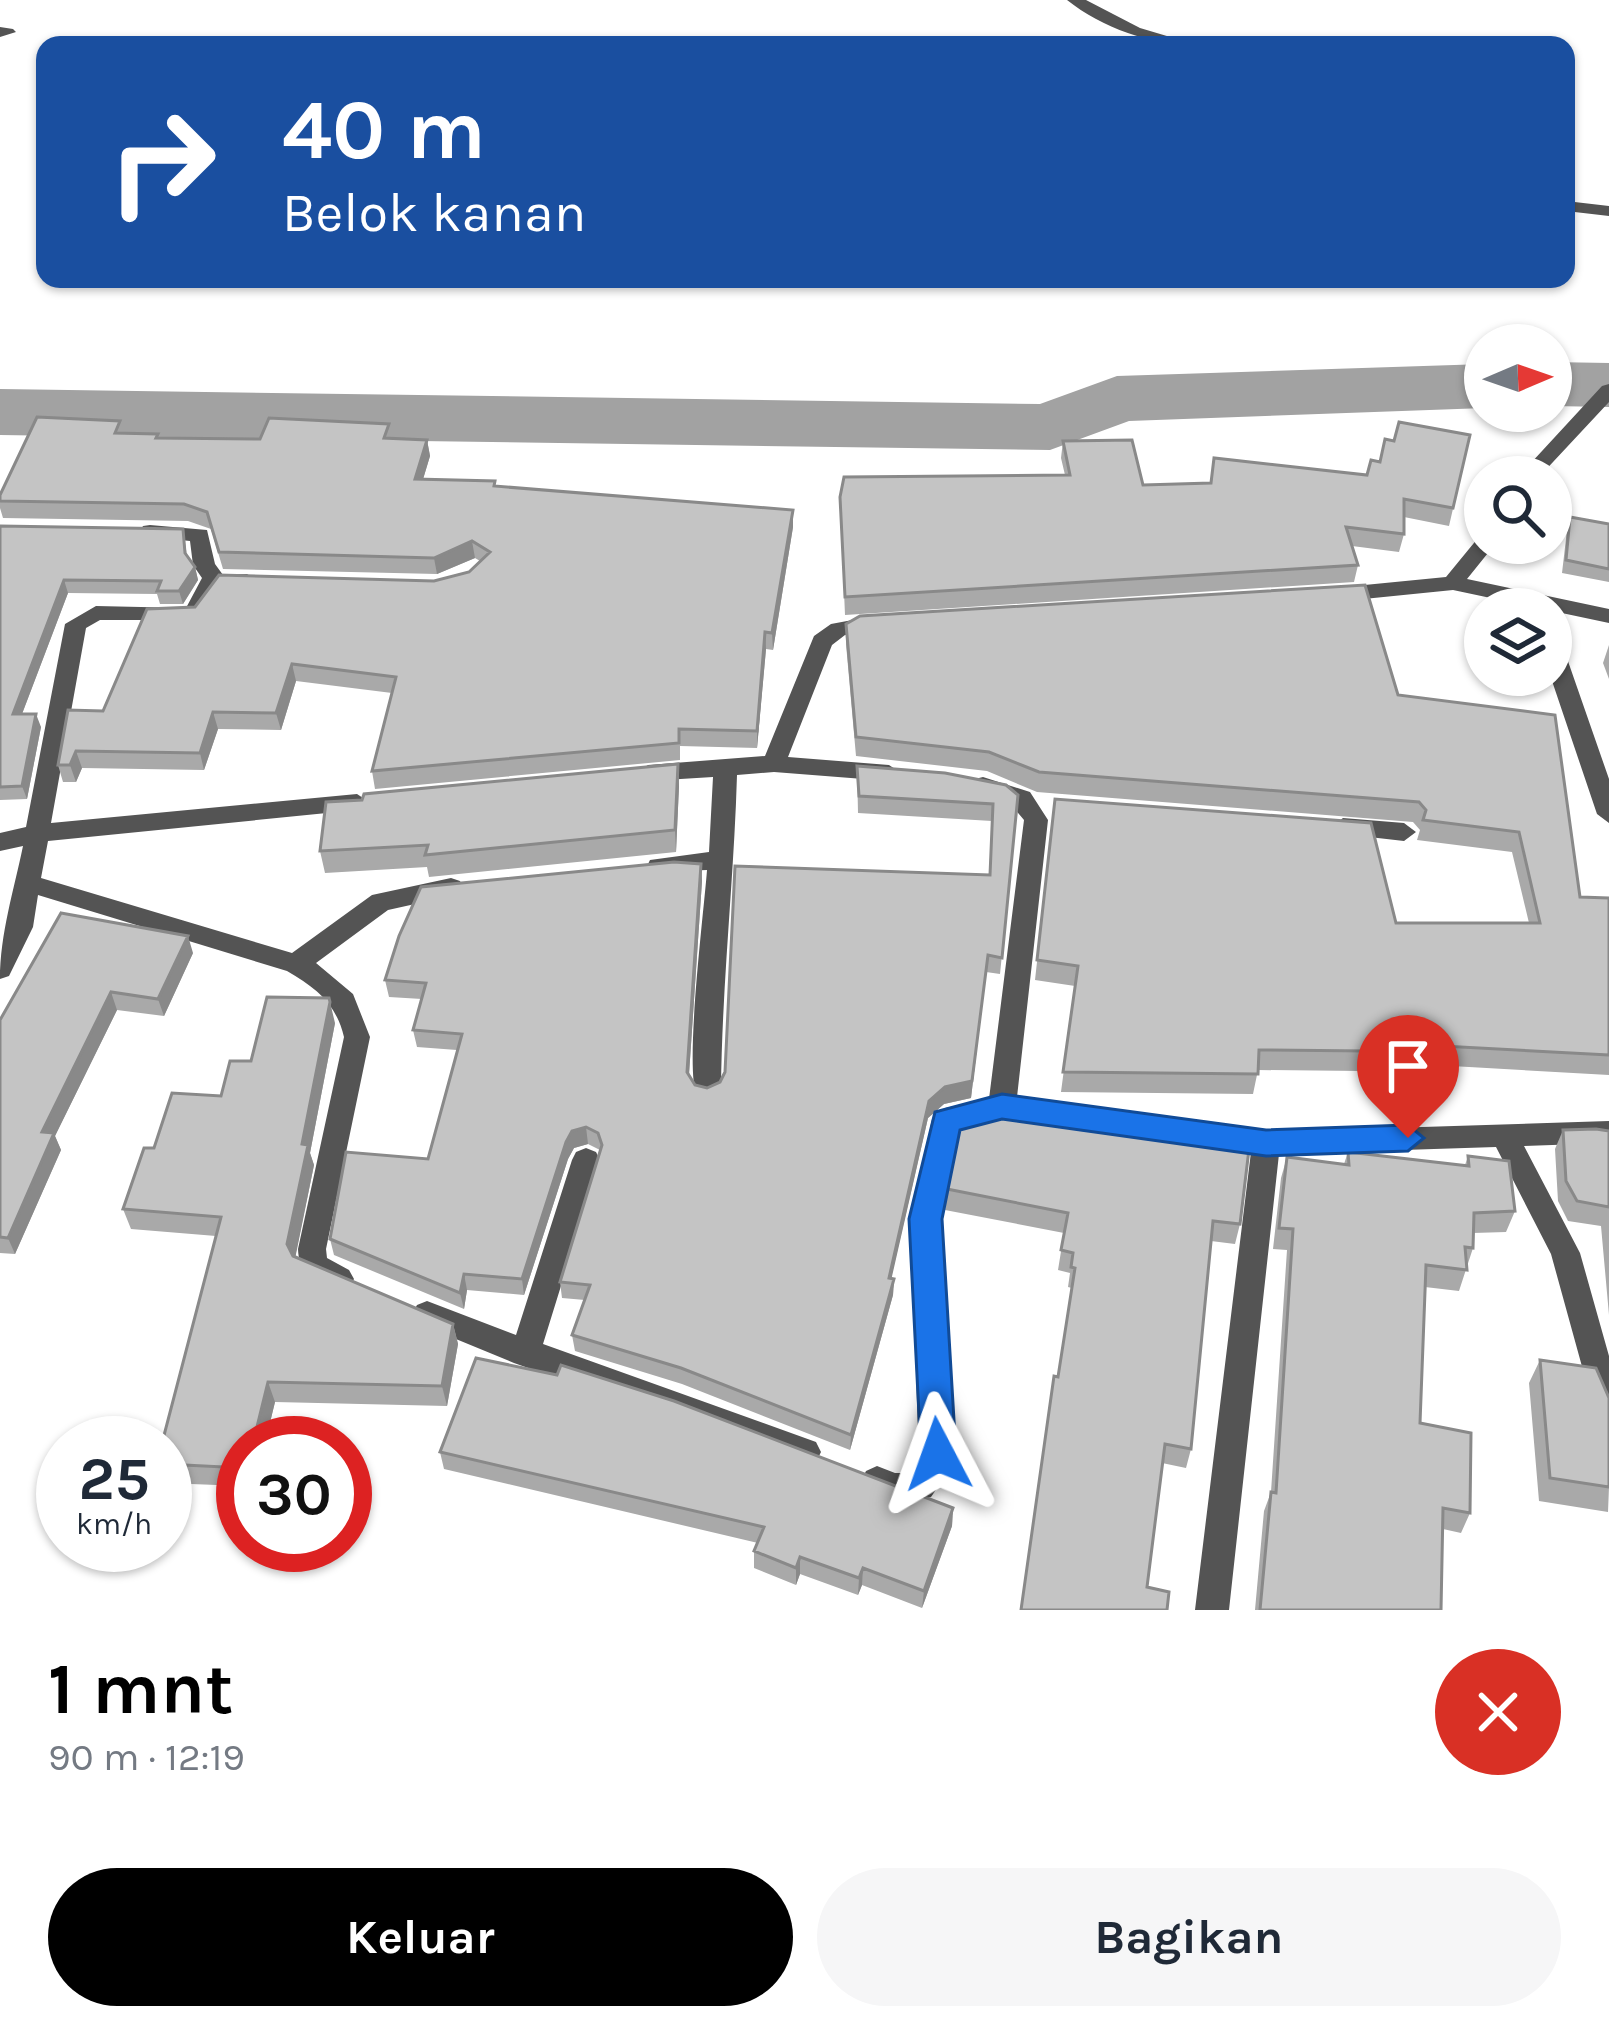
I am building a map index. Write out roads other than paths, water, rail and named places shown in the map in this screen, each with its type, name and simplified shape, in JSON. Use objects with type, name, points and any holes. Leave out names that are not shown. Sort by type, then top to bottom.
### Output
[{"type":"street","points":[[1074,0],[1154,36]]},
{"type":"street","points":[[1575,207],[1609,212]]},
{"type":"street","points":[[1548,456],[1609,390]]},
{"type":"street","points":[[117,530],[200,535],[204,565],[215,580]]},
{"type":"street","points":[[1453,583],[1468,564]]},
{"type":"street","points":[[215,580],[267,581]]},
{"type":"street","points":[[0,969],[20,927],[76,624],[96,613],[191,615],[215,580]]},
{"type":"street","points":[[1317,596],[1453,583],[1472,588]]},
{"type":"street","points":[[1572,610],[1609,616]]},
{"type":"street","points":[[774,764],[822,640],[854,624],[900,622]]},
{"type":"street","points":[[1569,696],[1609,814]]},
{"type":"street","points":[[624,775],[774,764],[922,776]]},
{"type":"street","points":[[707,1090],[707,992],[723,860],[725,768]]},
{"type":"street","points":[[968,782],[1013,791],[1042,805],[1036,820],[1002,1106]]},
{"type":"street","points":[[0,842],[40,833],[388,799]]},
{"type":"street","points":[[1310,825],[1403,832]]},
{"type":"street","points":[[630,869],[723,860]]},
{"type":"street","points":[[28,883],[296,964],[332,986],[352,1008],[357,1037],[313,1265],[525,1354],[681,1402],[908,1490],[931,1480],[938,1454],[926,1219],[942,1127],[955,1116],[1002,1106],[1266,1143],[1609,1132]]},
{"type":"street","points":[[296,964],[381,902],[468,885]]},
{"type":"street","points":[[1504,1135],[1565,1253],[1609,1410]]},
{"type":"street","points":[[1212,1610],[1266,1143]]},
{"type":"street","points":[[525,1354],[586,1160]]},
{"type":"waterway","points":[[1572,384],[1609,385]]},
{"type":"waterway","points":[[0,412],[1050,427],[1117,399],[1464,387]]}]
